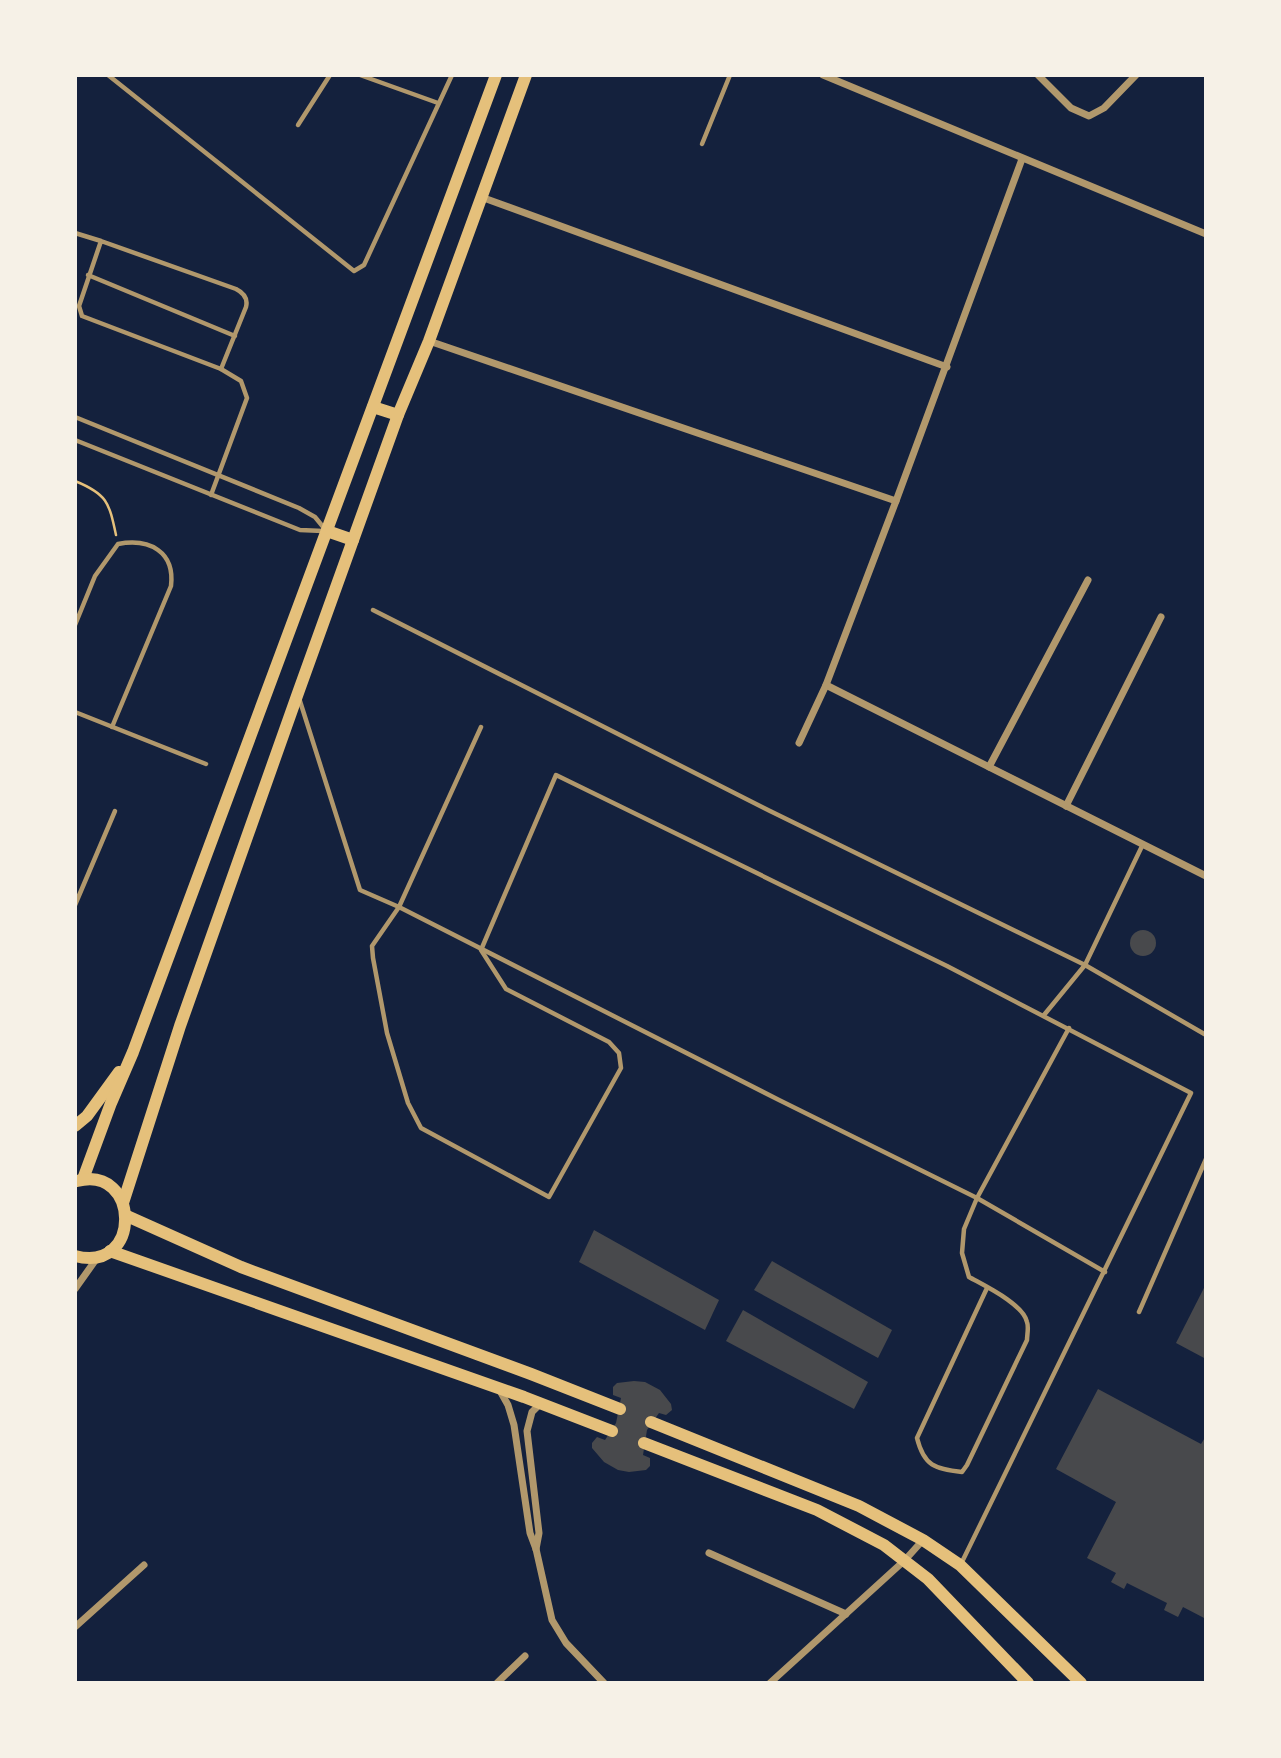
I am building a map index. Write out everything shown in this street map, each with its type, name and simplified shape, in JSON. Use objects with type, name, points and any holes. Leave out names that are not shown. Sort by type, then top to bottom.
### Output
[{"type":"main road","points":[[496,75],[133,1052],[79,1180],[95,1180],[107,1184],[117,1192],[125,1209],[241,1267],[620,1409]]},
{"type":"main road","points":[[75,1256],[97,1257],[110,1251],[120,1242],[125,1230],[125,1209],[180,1026],[398,415],[429,341],[526,75]]},
{"type":"main road","points":[[373,407],[398,415]]},
{"type":"main road","points":[[327,531],[353,540]]},
{"type":"main road","points":[[75,1126],[87,1116],[133,1052]]},
{"type":"main road","points":[[110,1251],[498,1387],[612,1431]]},
{"type":"main road","points":[[651,1422],[859,1506],[923,1541],[960,1565],[1081,1683]]},
{"type":"main road","points":[[644,1443],[828,1515],[863,1532],[905,1560],[947,1597],[1028,1683]]},
{"type":"street","points":[[823,75],[1206,234]]},
{"type":"street","points":[[1038,75],[1071,108],[1088,116],[1104,108],[1136,75]]},
{"type":"street","points":[[799,743],[825,685],[896,501],[1022,159]]},
{"type":"street","points":[[481,197],[947,367]]},
{"type":"street","points":[[429,341],[896,501]]},
{"type":"street","points":[[989,767],[1087,580]]},
{"type":"street","points":[[1066,806],[1161,617]]},
{"type":"street","points":[[825,685],[1206,876]]},
{"type":"street","points":[[75,1289],[97,1257]]},
{"type":"street","points":[[498,1387],[512,1415],[530,1533],[552,1620],[566,1643],[604,1683]]},
{"type":"street","points":[[536,1549],[540,1533],[527,1431],[529,1418],[541,1403]]},
{"type":"street","points":[[770,1683],[923,1541]]},
{"type":"street","points":[[709,1553],[846,1614]]},
{"type":"street","points":[[75,1627],[144,1565]]},
{"type":"street","points":[[497,1683],[525,1656]]},
{"type":"lane","points":[[107,75],[354,271],[364,265],[452,75]]},
{"type":"lane","points":[[298,125],[330,75]]},
{"type":"lane","points":[[360,75],[438,103]]},
{"type":"lane","points":[[702,144],[730,75]]},
{"type":"lane","points":[[75,233],[240,291],[247,304],[221,369]]},
{"type":"lane","points":[[101,241],[88,275],[79,306],[80,313],[85,318],[221,369],[242,382],[247,398],[211,495]]},
{"type":"lane","points":[[88,275],[235,336]]},
{"type":"lane","points":[[75,417],[307,512],[327,531]]},
{"type":"lane","points":[[75,440],[300,530],[327,531]]},
{"type":"lane","points":[[75,625],[95,576],[118,544],[132,541],[145,544],[158,550],[168,560],[173,570],[171,586],[112,727]]},
{"type":"lane","points":[[373,610],[1086,965],[1206,1035]]},
{"type":"lane","points":[[298,693],[360,890],[399,907],[977,1198],[1105,1272]]},
{"type":"lane","points":[[75,712],[206,764]]},
{"type":"lane","points":[[481,727],[399,907],[372,946],[382,1008],[408,1103],[421,1128],[549,1197],[621,1068],[619,1053],[609,1042],[506,989],[481,950]]},
{"type":"lane","points":[[481,950],[556,775],[1044,1014],[1191,1093],[960,1565]]},
{"type":"lane","points":[[75,905],[115,811]]},
{"type":"lane","points":[[1044,1014],[1086,965],[1143,844]]},
{"type":"lane","points":[[987,1288],[917,1438],[921,1455],[939,1469],[962,1472],[967,1465],[1027,1340],[1028,1322],[1020,1308],[969,1277],[962,1253],[964,1229],[977,1198],[1069,1028]]},
{"type":"lane","points":[[1139,1312],[1206,1160]]},
{"type":"path","points":[[75,481],[95,489],[105,498],[110,507],[118,544]]},
{"type":"building","points":[[1143,930],[1152,934],[1156,943],[1152,952],[1143,956],[1134,952],[1130,943],[1134,934]]},
{"type":"building","points":[[594,1230],[719,1300],[705,1330],[579,1262]]},
{"type":"building","points":[[772,1261],[892,1330],[878,1358],[754,1290]]},
{"type":"building","points":[[1206,1284],[1206,1359],[1176,1343]]},
{"type":"building","points":[[743,1310],[868,1382],[854,1409],[726,1341]]},
{"type":"building","points":[[645,1382],[660,1390],[671,1404],[672,1410],[666,1415],[659,1413],[647,1430],[643,1455],[650,1458],[650,1466],[646,1470],[629,1472],[618,1470],[604,1462],[592,1448],[592,1443],[597,1437],[605,1440],[616,1423],[621,1398],[613,1395],[613,1387],[617,1383]]},
{"type":"building","points":[[1098,1389],[1201,1444],[1206,1436],[1206,1619],[1183,1607],[1178,1617],[1164,1610],[1167,1603],[1127,1583],[1124,1589],[1111,1582],[1116,1573],[1087,1558],[1116,1502],[1056,1469]]}]
